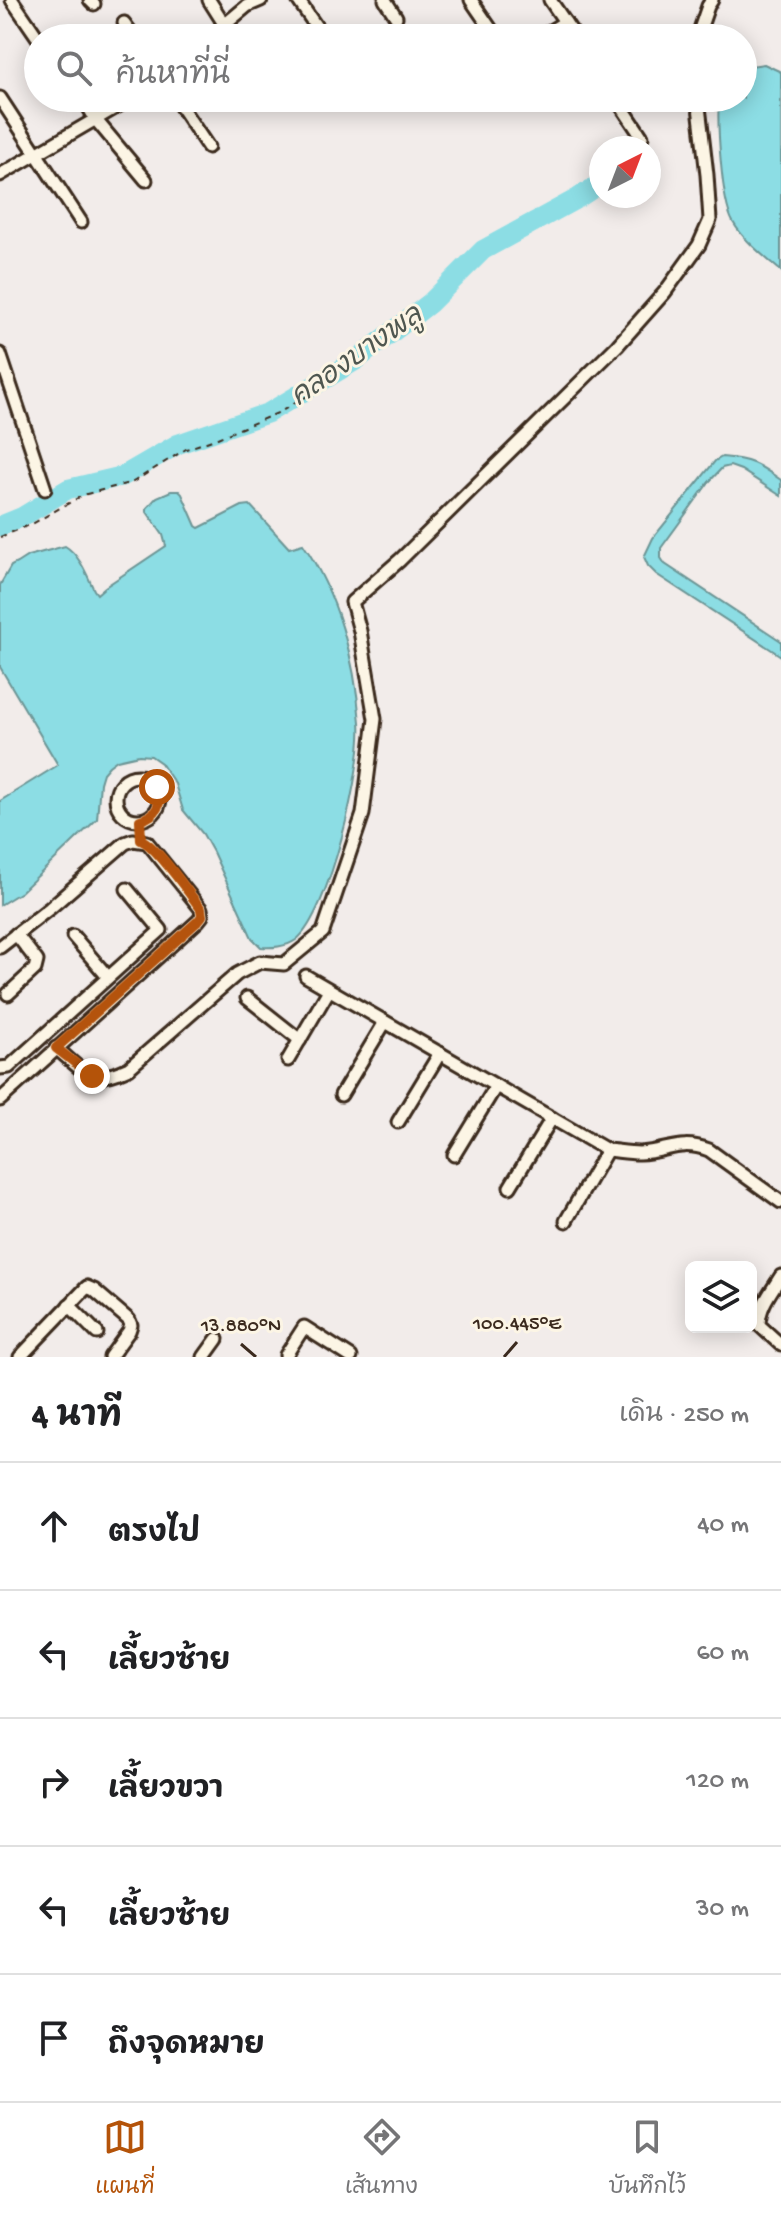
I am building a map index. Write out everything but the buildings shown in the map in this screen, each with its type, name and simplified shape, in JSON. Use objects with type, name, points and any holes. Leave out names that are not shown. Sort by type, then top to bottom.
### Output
[{"type":"street","points":[[12,0],[28,24]]},
{"type":"street","points":[[209,0],[224,24]]},
{"type":"street","points":[[226,24],[247,6],[261,0]]},
{"type":"street","points":[[298,0],[314,24]]},
{"type":"street","points":[[385,0],[396,17]]},
{"type":"street","points":[[471,0],[487,24]]},
{"type":"street","points":[[550,0],[565,22],[562,24]]},
{"type":"street","points":[[702,24],[712,0]]},
{"type":"street","points":[[0,98],[81,222]]},
{"type":"street","points":[[91,112],[146,180]]},
{"type":"street","points":[[0,175],[109,112]]},
{"type":"street","points":[[184,112],[208,147]]},
{"type":"street","points":[[626,112],[641,136]]},
{"type":"street","points":[[56,1048],[92,1076],[108,1078],[129,1068],[237,974],[260,962],[284,964],[323,932],[363,814],[375,719],[352,602],[411,549],[617,346],[665,292],[699,245],[710,220],[700,112]]},
{"type":"street","points":[[0,354],[45,489]]},
{"type":"street","points":[[135,776],[153,782],[160,799],[156,811],[140,820],[123,814],[116,798],[119,786],[135,776]]},
{"type":"street","points":[[140,820],[141,840]]},
{"type":"street","points":[[0,947],[125,843],[133,840],[147,842],[201,909],[202,916],[198,921],[0,1100]]},
{"type":"street","points":[[0,1068],[9,1067],[161,930],[127,889]]},
{"type":"street","points":[[8,994],[37,965],[16,934]]},
{"type":"street","points":[[73,936],[108,977]]},
{"type":"street","points":[[306,976],[607,1150],[639,1153],[696,1145],[709,1150],[781,1202]]},
{"type":"street","points":[[288,1060],[329,990]]},
{"type":"street","points":[[247,998],[300,1040]]},
{"type":"street","points":[[341,1095],[385,1022]]},
{"type":"street","points":[[398,1122],[440,1053]]},
{"type":"street","points":[[454,1155],[496,1086]]},
{"type":"street","points":[[510,1187],[552,1118]]},
{"type":"street","points":[[566,1221],[607,1150]]},
{"type":"street","points":[[781,1276],[763,1304],[759,1325],[781,1345]]},
{"type":"street","points":[[20,1357],[87,1287],[129,1320],[131,1325],[110,1357]]},
{"type":"street","points":[[69,1305],[97,1333]]},
{"type":"street","points":[[286,1355],[304,1327],[351,1357]]},
{"type":"street","points":[[204,1357],[217,1339]]},
{"type":"path","points":[[0,537],[32,524],[83,495],[133,482],[186,449],[280,412],[333,381]]},
{"type":"water","points":[[764,64],[781,72],[781,271],[737,229],[725,197],[719,112],[757,112],[757,65]]},
{"type":"water","points":[[722,457],[747,461],[773,474],[781,480],[781,496],[741,470],[730,466],[722,468],[661,548],[661,558],[665,564],[781,641],[781,656],[656,574],[644,557],[653,538],[715,461]]},
{"type":"water","points":[[171,491],[182,494],[199,528],[250,505],[289,548],[303,544],[335,606],[349,652],[360,722],[360,742],[350,802],[332,871],[320,901],[296,940],[283,946],[261,947],[252,938],[213,852],[183,810],[175,784],[161,763],[151,756],[117,760],[109,766],[100,783],[97,819],[21,892],[0,905],[0,801],[58,765],[0,667],[0,585],[11,566],[28,556],[65,546],[78,559],[97,594],[166,546],[147,508],[157,497]]},
{"type":"waterway","name":"คลองบางพลู","points":[[0,526],[22,517],[68,489],[123,476],[178,444],[268,413],[355,361],[430,303],[483,250],[589,191]]},
{"type":"route","points":[[92,1076],[56,1048],[202,916],[201,909],[170,869],[147,842],[141,840],[140,820],[152,816],[159,805],[157,787]]}]
